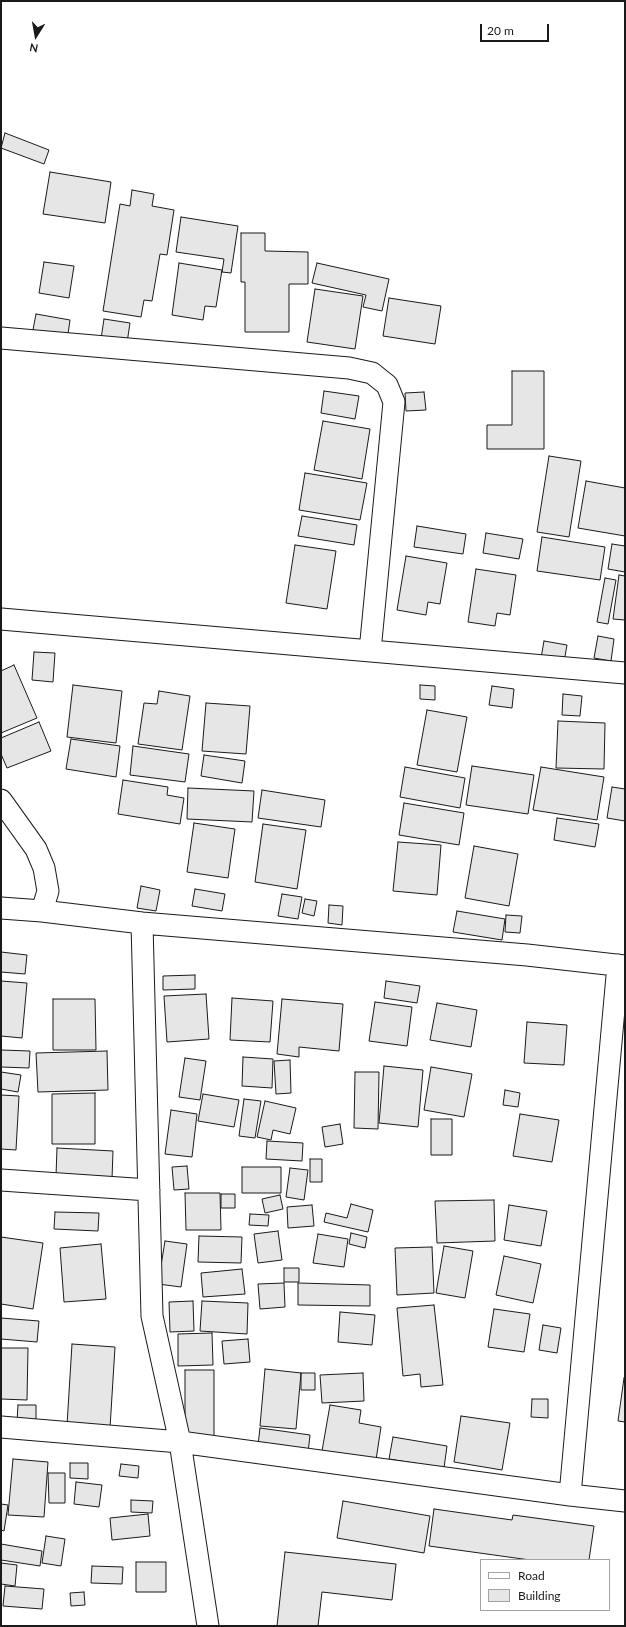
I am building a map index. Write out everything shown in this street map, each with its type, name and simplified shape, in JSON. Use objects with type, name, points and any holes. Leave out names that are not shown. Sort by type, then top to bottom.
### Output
[{"type":"street","points":[[1,338],[349,368],[372,373],[387,385],[394,402],[370,651]]},
{"type":"street","points":[[1,619],[625,673]]},
{"type":"street","points":[[1,800],[36,849],[44,868],[48,891],[42,911]]},
{"type":"street","points":[[1,908],[42,911],[142,923],[519,954],[622,966],[570,1495]]},
{"type":"street","points":[[142,923],[152,1316],[180,1442],[208,1626]]},
{"type":"street","points":[[1,1180],[149,1190]]},
{"type":"street","points":[[1,1427],[180,1442],[570,1495],[625,1501]]},
{"type":"building","points":[[5,133],[49,150],[44,164],[1,148]]},
{"type":"building","points":[[50,172],[111,182],[105,223],[43,214]]},
{"type":"building","points":[[132,190],[154,194],[152,206],[174,210],[167,255],[160,254],[152,301],[144,300],[141,317],[103,311],[120,204],[130,206]]},
{"type":"building","points":[[181,217],[238,226],[231,273],[222,272],[224,259],[176,252]]},
{"type":"building","points":[[241,233],[265,233],[265,251],[308,252],[308,284],[289,284],[289,332],[245,332],[245,282],[241,282]]},
{"type":"building","points":[[44,262],[74,266],[69,298],[39,293]]},
{"type":"building","points":[[179,263],[222,270],[216,307],[205,306],[203,320],[172,315]]},
{"type":"building","points":[[317,263],[389,279],[382,311],[363,307],[366,295],[312,283]]},
{"type":"building","points":[[315,289],[363,296],[355,349],[307,342]]},
{"type":"building","points":[[389,298],[441,306],[435,344],[383,336]]},
{"type":"building","points":[[36,314],[70,320],[67,341],[32,335]]},
{"type":"building","points":[[104,319],[130,323],[127,343],[101,339]]},
{"type":"building","points":[[512,371],[544,371],[544,449],[487,449],[487,425],[512,425]]},
{"type":"building","points":[[324,391],[359,396],[355,419],[321,413]]},
{"type":"building","points":[[424,392],[426,410],[406,411],[405,393]]},
{"type":"building","points":[[323,421],[370,429],[362,479],[314,470]]},
{"type":"building","points":[[549,456],[581,461],[569,537],[537,532]]},
{"type":"building","points":[[305,473],[367,483],[360,520],[299,510]]},
{"type":"building","points":[[586,481],[625,488],[625,536],[578,528]]},
{"type":"building","points":[[302,516],[357,525],[354,545],[298,536]]},
{"type":"building","points":[[417,526],[466,534],[463,554],[414,547]]},
{"type":"building","points":[[486,533],[523,539],[519,559],[483,553]]},
{"type":"building","points":[[542,537],[605,547],[600,580],[537,571]]},
{"type":"building","points":[[612,544],[625,546],[625,572],[608,569]]},
{"type":"building","points":[[295,545],[336,551],[327,609],[286,603]]},
{"type":"building","points":[[406,556],[447,563],[440,604],[428,602],[426,615],[397,610]]},
{"type":"building","points":[[476,569],[516,575],[510,615],[497,613],[495,626],[468,622]]},
{"type":"building","points":[[619,575],[625,576],[625,620],[613,619]]},
{"type":"building","points":[[605,578],[616,580],[608,624],[597,622]]},
{"type":"building","points":[[598,636],[614,639],[611,661],[594,658]]},
{"type":"building","points":[[544,641],[567,645],[564,662],[541,658]]},
{"type":"building","points":[[34,652],[55,653],[53,682],[32,680]]},
{"type":"building","points":[[14,665],[37,718],[1,733],[1,671]]},
{"type":"building","points":[[73,685],[122,691],[116,743],[67,737]]},
{"type":"building","points":[[420,685],[435,686],[435,700],[420,699]]},
{"type":"building","points":[[492,686],[514,689],[512,708],[489,705]]},
{"type":"building","points":[[159,691],[190,696],[182,750],[138,744],[144,703],[157,704]]},
{"type":"building","points":[[563,694],[582,696],[580,716],[562,715]]},
{"type":"building","points":[[206,703],[250,706],[246,754],[202,751]]},
{"type":"building","points":[[427,710],[467,717],[457,772],[417,765]]},
{"type":"building","points":[[558,721],[605,723],[604,769],[556,768]]},
{"type":"building","points":[[39,722],[51,751],[7,768],[1,754],[1,738]]},
{"type":"building","points":[[71,739],[120,746],[116,777],[66,769]]},
{"type":"building","points":[[133,746],[189,754],[185,782],[130,775]]},
{"type":"building","points":[[204,755],[245,761],[242,783],[201,776]]},
{"type":"building","points":[[472,766],[534,775],[528,814],[466,805]]},
{"type":"building","points":[[405,767],[465,778],[460,808],[400,797]]},
{"type":"building","points":[[541,767],[604,777],[597,820],[533,810]]},
{"type":"building","points":[[123,780],[168,787],[167,795],[184,798],[180,824],[118,814]]},
{"type":"building","points":[[612,787],[625,789],[625,821],[607,818]]},
{"type":"building","points":[[188,788],[254,791],[252,822],[187,819]]},
{"type":"building","points":[[262,790],[325,800],[321,827],[258,818]]},
{"type":"building","points":[[404,803],[464,813],[459,845],[399,835]]},
{"type":"building","points":[[557,818],[599,824],[595,847],[554,840]]},
{"type":"building","points":[[194,823],[235,829],[228,878],[187,872]]},
{"type":"building","points":[[263,824],[306,830],[297,889],[255,882]]},
{"type":"building","points":[[398,842],[441,845],[437,895],[393,891]]},
{"type":"building","points":[[474,846],[518,854],[509,906],[465,898]]},
{"type":"building","points":[[141,886],[160,890],[156,911],[137,908]]},
{"type":"building","points":[[195,889],[225,894],[222,911],[192,906]]},
{"type":"building","points":[[282,894],[302,897],[298,919],[278,916]]},
{"type":"building","points":[[305,899],[317,901],[314,916],[302,913]]},
{"type":"building","points":[[329,905],[343,906],[342,925],[328,923]]},
{"type":"building","points":[[457,911],[505,919],[502,940],[453,932]]},
{"type":"building","points":[[506,915],[522,916],[520,933],[505,932]]},
{"type":"building","points":[[1,952],[27,955],[25,974],[1,972]]},
{"type":"building","points":[[195,975],[195,989],[163,990],[163,976]]},
{"type":"building","points":[[1,981],[27,983],[22,1038],[1,1036]]},
{"type":"building","points":[[386,981],[420,986],[417,1003],[384,998]]},
{"type":"building","points":[[206,994],[209,1039],[167,1042],[164,996]]},
{"type":"building","points":[[232,998],[273,1001],[270,1042],[230,1040]]},
{"type":"building","points":[[53,999],[95,999],[96,1050],[53,1050]]},
{"type":"building","points":[[282,999],[343,1004],[339,1051],[299,1047],[299,1057],[277,1054]]},
{"type":"building","points":[[375,1002],[412,1007],[407,1046],[369,1041]]},
{"type":"building","points":[[437,1003],[477,1010],[471,1047],[430,1040]]},
{"type":"building","points":[[527,1022],[567,1025],[564,1065],[524,1063]]},
{"type":"building","points":[[1,1050],[30,1051],[29,1068],[1,1067]]},
{"type":"building","points":[[107,1051],[108,1090],[38,1092],[36,1053]]},
{"type":"building","points":[[243,1057],[273,1059],[272,1088],[242,1086]]},
{"type":"building","points":[[185,1058],[206,1061],[200,1100],[179,1097]]},
{"type":"building","points":[[290,1060],[291,1093],[276,1094],[274,1061]]},
{"type":"building","points":[[384,1066],[423,1070],[418,1127],[379,1123]]},
{"type":"building","points":[[431,1067],[472,1074],[464,1117],[424,1110]]},
{"type":"building","points":[[1,1072],[21,1075],[18,1092],[1,1089]]},
{"type":"building","points":[[355,1072],[379,1072],[378,1129],[354,1128]]},
{"type":"building","points":[[505,1090],[520,1093],[518,1107],[503,1105]]},
{"type":"building","points":[[95,1093],[95,1144],[52,1144],[52,1094]]},
{"type":"building","points":[[203,1094],[239,1100],[234,1127],[198,1121]]},
{"type":"building","points":[[1,1095],[19,1096],[16,1150],[1,1149]]},
{"type":"building","points":[[244,1099],[261,1101],[255,1138],[239,1136]]},
{"type":"building","points":[[265,1101],[296,1108],[290,1134],[273,1130],[271,1140],[257,1137]]},
{"type":"building","points":[[171,1110],[197,1114],[192,1157],[165,1154]]},
{"type":"building","points":[[520,1114],[559,1120],[552,1162],[513,1156]]},
{"type":"building","points":[[431,1119],[452,1119],[452,1155],[431,1155]]},
{"type":"building","points":[[340,1124],[343,1144],[325,1147],[322,1127]]},
{"type":"building","points":[[267,1141],[303,1143],[302,1161],[266,1159]]},
{"type":"building","points":[[57,1148],[113,1151],[112,1179],[56,1176]]},
{"type":"building","points":[[310,1159],[322,1159],[322,1182],[310,1182]]},
{"type":"building","points":[[187,1166],[189,1189],[174,1190],[172,1167]]},
{"type":"building","points":[[242,1167],[281,1167],[281,1193],[242,1193]]},
{"type":"building","points":[[290,1168],[308,1170],[304,1200],[286,1197]]},
{"type":"building","points":[[185,1193],[220,1193],[221,1230],[186,1230]]},
{"type":"building","points":[[221,1194],[235,1194],[235,1208],[221,1208]]},
{"type":"building","points":[[280,1195],[283,1209],[265,1213],[262,1199]]},
{"type":"building","points":[[494,1200],[495,1241],[437,1243],[435,1201]]},
{"type":"building","points":[[351,1204],[373,1210],[368,1232],[324,1222],[326,1213],[347,1218]]},
{"type":"building","points":[[312,1205],[314,1226],[288,1228],[287,1207]]},
{"type":"building","points":[[509,1205],[547,1211],[541,1246],[504,1240]]},
{"type":"building","points":[[55,1212],[99,1213],[98,1231],[54,1229]]},
{"type":"building","points":[[250,1214],[269,1215],[268,1226],[249,1225]]},
{"type":"building","points":[[278,1231],[282,1260],[258,1263],[254,1234]]},
{"type":"building","points":[[351,1233],[367,1237],[365,1248],[349,1244]]},
{"type":"building","points":[[318,1234],[348,1239],[344,1267],[313,1263]]},
{"type":"building","points":[[199,1236],[242,1237],[241,1263],[198,1262]]},
{"type":"building","points":[[1,1237],[43,1243],[33,1309],[1,1304]]},
{"type":"building","points":[[165,1241],[187,1244],[181,1287],[158,1284]]},
{"type":"building","points":[[101,1244],[106,1299],[64,1302],[60,1248]]},
{"type":"building","points":[[444,1246],[473,1251],[465,1298],[436,1293]]},
{"type":"building","points":[[432,1247],[434,1293],[397,1295],[395,1248]]},
{"type":"building","points":[[504,1256],[541,1264],[533,1303],[496,1295]]},
{"type":"building","points":[[284,1268],[299,1268],[299,1282],[284,1282]]},
{"type":"building","points":[[242,1269],[245,1294],[203,1297],[201,1273]]},
{"type":"building","points":[[284,1283],[285,1307],[260,1309],[258,1284]]},
{"type":"building","points":[[298,1283],[370,1285],[370,1306],[298,1305]]},
{"type":"building","points":[[193,1301],[194,1331],[170,1332],[169,1302]]},
{"type":"building","points":[[202,1301],[248,1303],[247,1334],[200,1331]]},
{"type":"building","points":[[434,1305],[443,1385],[421,1387],[420,1374],[403,1376],[397,1308]]},
{"type":"building","points":[[494,1309],[530,1314],[524,1352],[488,1347]]},
{"type":"building","points":[[340,1312],[375,1315],[372,1345],[338,1342]]},
{"type":"building","points":[[1,1318],[39,1321],[37,1342],[1,1339]]},
{"type":"building","points":[[543,1325],[561,1328],[557,1353],[539,1350]]},
{"type":"building","points":[[212,1333],[213,1365],[178,1366],[178,1334]]},
{"type":"building","points":[[248,1339],[250,1362],[224,1364],[222,1341]]},
{"type":"building","points":[[72,1344],[115,1347],[110,1428],[67,1425]]},
{"type":"building","points":[[1,1348],[28,1348],[27,1400],[1,1399]]},
{"type":"building","points":[[265,1369],[301,1373],[296,1429],[260,1426]]},
{"type":"building","points":[[185,1370],[214,1370],[214,1442],[185,1441]]},
{"type":"building","points":[[301,1373],[315,1373],[315,1390],[301,1390]]},
{"type":"building","points":[[363,1373],[364,1401],[322,1403],[320,1375]]},
{"type":"building","points":[[624,1378],[625,1379],[625,1422],[618,1421]]},
{"type":"building","points":[[532,1399],[548,1399],[548,1418],[531,1417]]},
{"type":"building","points":[[18,1405],[36,1405],[36,1423],[17,1422]]},
{"type":"building","points":[[330,1405],[361,1410],[359,1423],[381,1427],[376,1460],[322,1451]]},
{"type":"building","points":[[461,1416],[510,1423],[502,1470],[454,1462]]},
{"type":"building","points":[[260,1428],[310,1435],[308,1453],[258,1445]]},
{"type":"building","points":[[393,1437],[447,1446],[444,1468],[389,1459]]},
{"type":"building","points":[[13,1459],[48,1462],[44,1517],[8,1515]]},
{"type":"building","points":[[70,1463],[88,1463],[88,1479],[70,1478]]},
{"type":"building","points":[[121,1464],[139,1466],[138,1478],[119,1476]]},
{"type":"building","points":[[48,1473],[65,1473],[65,1503],[49,1503]]},
{"type":"building","points":[[76,1482],[102,1485],[99,1507],[74,1504]]},
{"type":"building","points":[[131,1500],[153,1501],[152,1513],[131,1512]]},
{"type":"building","points":[[343,1501],[430,1516],[424,1553],[337,1538]]},
{"type":"building","points":[[1,1504],[8,1505],[4,1531],[1,1530]]},
{"type":"building","points":[[434,1509],[512,1520],[513,1515],[594,1526],[589,1559],[523,1559],[429,1546]]},
{"type":"building","points":[[148,1514],[150,1536],[112,1540],[110,1518]]},
{"type":"building","points":[[46,1536],[65,1539],[61,1566],[42,1563]]},
{"type":"building","points":[[1,1544],[42,1551],[40,1566],[1,1560]]},
{"type":"building","points":[[285,1552],[396,1564],[392,1600],[322,1592],[318,1626],[277,1626]]},
{"type":"building","points":[[136,1562],[166,1562],[166,1592],[136,1592]]},
{"type":"building","points":[[1,1563],[17,1565],[15,1586],[1,1584]]},
{"type":"building","points":[[92,1566],[123,1567],[122,1584],[91,1583]]},
{"type":"building","points":[[5,1586],[44,1589],[42,1609],[3,1606]]},
{"type":"building","points":[[84,1592],[85,1605],[71,1606],[70,1593]]}]
